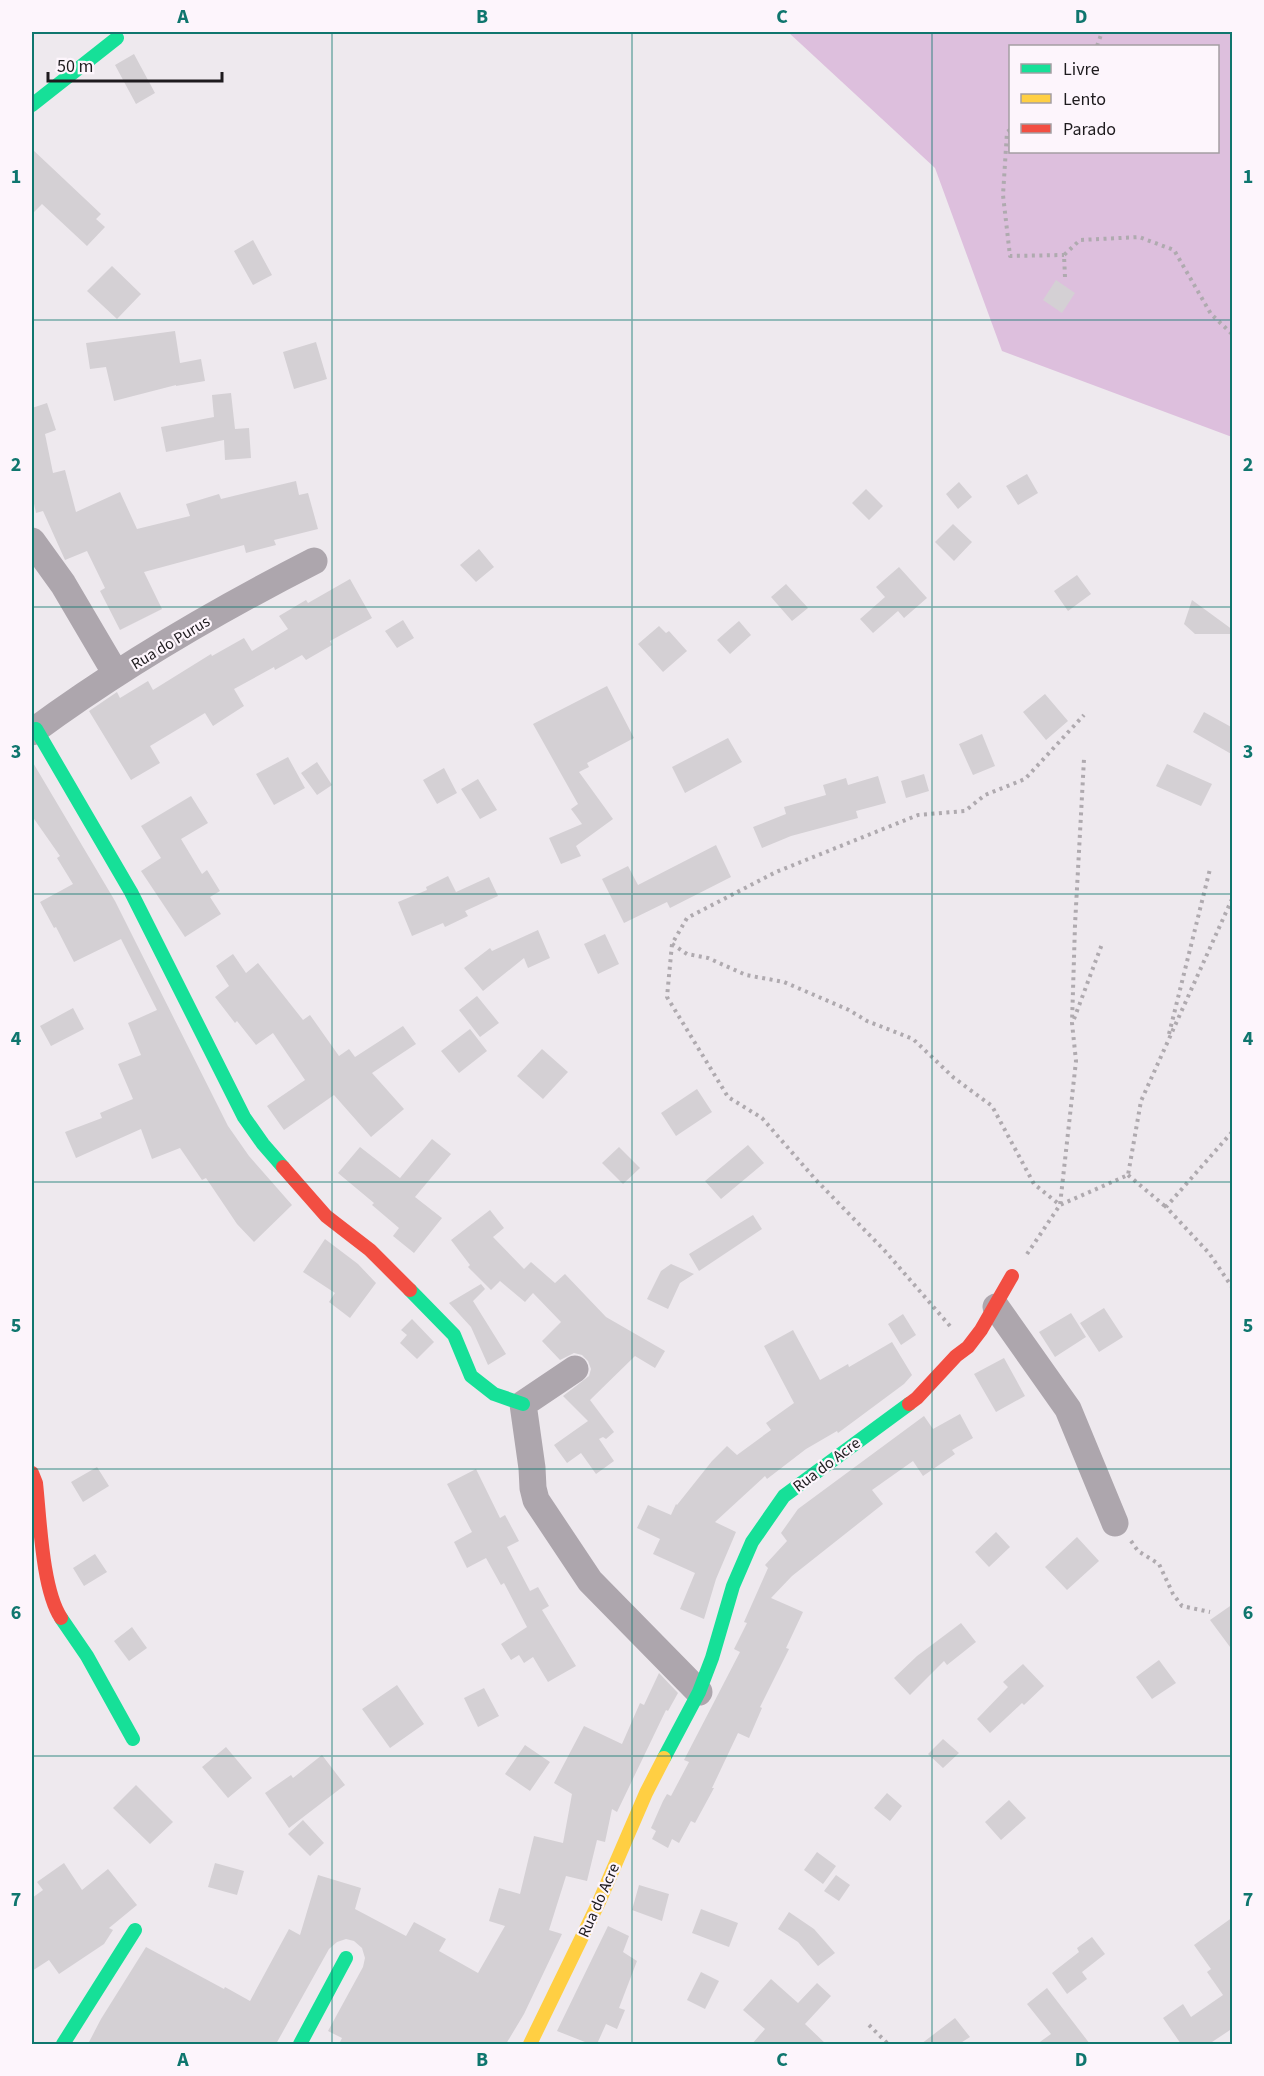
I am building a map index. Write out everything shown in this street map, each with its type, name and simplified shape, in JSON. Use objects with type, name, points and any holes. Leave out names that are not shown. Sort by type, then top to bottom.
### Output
[{"type":"street","points":[[32,105],[117,38]]},
{"type":"street","points":[[32,541],[63,584],[116,674]]},
{"type":"street","name":"Rua do Purus","points":[[34,731],[116,674],[238,600],[314,561]]},
{"type":"street","points":[[34,731],[131,892],[188,1002],[224,1080],[244,1117],[263,1144],[326,1216],[370,1250],[454,1335],[471,1376],[494,1394],[523,1404]]},
{"type":"street","name":"Rua do Acre","points":[[530,2044],[599,1902],[646,1793],[699,1692],[712,1658],[733,1586],[752,1542],[784,1496],[917,1398],[933,1383],[956,1356],[968,1347],[996,1307],[1012,1276]]},
{"type":"street","points":[[996,1307],[1068,1409],[1115,1523]]},
{"type":"street","points":[[523,1404],[575,1369]]},
{"type":"street","points":[[523,1404],[536,1500],[590,1581],[699,1692]]},
{"type":"street","points":[[32,1473],[36,1483],[45,1567],[56,1610],[87,1656],[133,1739]]},
{"type":"street","points":[[63,2044],[135,1930]]},
{"type":"street","points":[[300,2044],[346,1958]]},
{"type":"path","points":[[1009,131],[1007,132],[1003,195],[1010,256],[1064,255],[1080,240],[1139,237],[1174,250],[1211,314],[1233,334]]},
{"type":"path","points":[[1064,255],[1065,277]]},
{"type":"path","points":[[968,1347],[885,1251],[816,1180],[762,1118],[728,1097],[667,997],[672,944],[687,918],[776,872],[918,815],[965,811],[985,795],[1024,779],[1084,715]]},
{"type":"path","points":[[1012,1276],[1060,1205],[1076,1061],[1072,1023],[1084,759]]},
{"type":"path","points":[[1166,1046],[1210,869]]},
{"type":"path","points":[[1128,1175],[1141,1101],[1233,900]]},
{"type":"path","points":[[672,944],[687,954],[708,958],[746,975],[784,982],[849,1010],[867,1021],[913,1039],[954,1078],[992,1106],[1034,1184],[1060,1205]]},
{"type":"path","points":[[1072,1023],[1102,944]]},
{"type":"path","points":[[1166,1207],[1233,1132]]},
{"type":"path","points":[[1060,1205],[1128,1175]]},
{"type":"path","points":[[1128,1175],[1166,1207],[1209,1254],[1233,1287]]},
{"type":"path","points":[[1115,1523],[1138,1551],[1159,1564],[1173,1594],[1182,1606],[1210,1612]]},
{"type":"path","points":[[869,2025],[888,2044]]},
{"type":"shaded area","points":[[788,32],[1232,32],[1232,437],[1002,351],[935,168]]},
{"type":"building","points":[[134,54],[155,93],[136,104],[115,65]]},
{"type":"building","points":[[32,149],[101,214],[96,219],[105,227],[87,246],[42,204],[32,214]]},
{"type":"building","points":[[253,240],[272,275],[253,285],[234,251]]},
{"type":"building","points":[[112,266],[141,294],[117,319],[87,291]]},
{"type":"building","points":[[1056,280],[1075,293],[1062,313],[1043,300]]},
{"type":"building","points":[[175,331],[180,363],[201,359],[205,381],[176,385],[114,401],[106,367],[90,369],[86,343]]},
{"type":"building","points":[[316,342],[327,379],[294,389],[283,352]]},
{"type":"building","points":[[231,393],[235,429],[249,428],[251,458],[225,460],[224,440],[166,452],[161,427],[214,417],[212,395]]},
{"type":"building","points":[[47,403],[56,430],[45,434],[53,473],[65,470],[76,512],[120,492],[137,529],[190,516],[186,504],[219,494],[221,499],[296,481],[299,495],[308,493],[318,529],[274,540],[276,545],[246,553],[244,545],[144,572],[162,609],[120,630],[100,591],[105,588],[87,551],[65,560],[43,511],[36,513],[32,494],[32,408]]},
{"type":"building","points":[[1027,474],[1038,493],[1018,505],[1006,486]]},
{"type":"building","points":[[959,482],[972,497],[958,509],[946,494]]},
{"type":"building","points":[[866,489],[883,506],[869,520],[852,503]]},
{"type":"building","points":[[953,524],[972,542],[954,561],[935,542]]},
{"type":"building","points":[[479,549],[494,567],[476,582],[460,565]]},
{"type":"building","points":[[899,567],[927,598],[904,618],[898,611],[873,633],[860,619],[885,597],[876,587]]},
{"type":"building","points":[[1077,575],[1091,594],[1068,611],[1054,591]]},
{"type":"building","points":[[350,579],[372,618],[330,641],[332,645],[306,660],[302,655],[234,689],[244,706],[213,726],[205,713],[150,746],[160,763],[131,780],[89,711],[117,692],[120,698],[148,681],[153,690],[211,654],[212,656],[244,638],[252,651],[288,629],[279,616],[306,600],[308,603]]},
{"type":"building","points":[[786,584],[808,608],[792,621],[771,597]]},
{"type":"building","points":[[1192,600],[1233,630],[1233,634],[1195,634],[1184,624]]},
{"type":"building","points":[[403,620],[414,638],[397,648],[385,631]]},
{"type":"building","points":[[739,621],[751,635],[730,654],[717,640]]},
{"type":"building","points":[[659,626],[666,633],[669,631],[687,651],[663,672],[638,644]]},
{"type":"building","points":[[607,686],[634,738],[587,763],[589,767],[579,772],[613,819],[576,846],[581,856],[561,864],[549,838],[582,824],[571,809],[578,804],[533,724]]},
{"type":"building","points":[[1045,694],[1068,721],[1046,740],[1023,712]]},
{"type":"building","points":[[1204,712],[1233,728],[1233,755],[1193,732]]},
{"type":"building","points":[[982,734],[995,766],[973,775],[959,744]]},
{"type":"building","points":[[728,738],[742,762],[685,793],[672,767]]},
{"type":"building","points":[[288,757],[305,788],[274,805],[256,774]]},
{"type":"building","points":[[32,761],[115,901],[228,1126],[249,1156],[292,1205],[254,1242],[237,1224],[206,1178],[202,1180],[180,1148],[152,1159],[141,1129],[76,1158],[65,1132],[102,1118],[100,1113],[133,1099],[118,1064],[141,1055],[128,1023],[157,1010],[121,939],[74,962],[40,902],[73,884],[57,858],[60,856],[32,816]]},
{"type":"building","points":[[317,762],[332,785],[317,795],[301,773]]},
{"type":"building","points":[[1167,764],[1212,784],[1201,806],[1156,786]]},
{"type":"building","points":[[444,768],[457,793],[437,804],[423,780]]},
{"type":"building","points":[[924,774],[929,791],[906,798],[901,781]]},
{"type":"building","points":[[878,776],[886,803],[856,811],[858,818],[791,836],[762,848],[753,827],[786,814],[784,807],[826,795],[823,785],[846,778],[848,785]]},
{"type":"building","points":[[478,779],[497,810],[480,819],[461,789]]},
{"type":"building","points":[[191,796],[208,823],[181,839],[202,874],[207,870],[220,891],[210,897],[221,914],[185,937],[141,871],[161,858],[141,826]]},
{"type":"building","points":[[716,845],[731,877],[670,908],[667,902],[624,923],[602,879],[628,866],[638,885]]},
{"type":"building","points":[[448,876],[456,892],[489,877],[498,896],[465,911],[468,916],[445,927],[443,923],[412,936],[398,902],[427,890],[426,887]]},
{"type":"building","points":[[538,930],[550,958],[528,968],[524,958],[483,991],[464,968],[490,948],[492,951]]},
{"type":"building","points":[[605,934],[619,964],[598,974],[584,944]]},
{"type":"building","points":[[233,954],[246,973],[258,963],[303,1020],[310,1015],[339,1056],[349,1049],[355,1057],[403,1026],[416,1044],[372,1073],[404,1109],[371,1137],[334,1095],[284,1130],[267,1106],[305,1080],[273,1033],[256,1045],[215,997],[229,986],[216,966]]},
{"type":"building","points":[[477,996],[499,1023],[480,1037],[459,1010]]},
{"type":"building","points":[[73,1008],[84,1029],[51,1046],[40,1026]]},
{"type":"building","points":[[470,1029],[487,1051],[459,1073],[441,1051]]},
{"type":"building","points":[[542,1049],[568,1072],[543,1099],[517,1076]]},
{"type":"building","points":[[697,1089],[712,1112],[676,1136],[661,1113]]},
{"type":"building","points":[[432,1139],[451,1154],[415,1197],[442,1218],[414,1253],[393,1236],[399,1228],[372,1205],[374,1203],[338,1173],[360,1147],[400,1178]]},
{"type":"building","points":[[748,1145],[764,1163],[721,1199],[705,1181]]},
{"type":"building","points":[[619,1147],[640,1168],[623,1184],[602,1163]]},
{"type":"building","points":[[490,1210],[504,1228],[493,1237],[524,1269],[531,1262],[555,1283],[565,1274],[606,1317],[665,1351],[655,1368],[635,1356],[590,1400],[614,1432],[606,1439],[603,1437],[599,1439],[614,1461],[596,1474],[581,1453],[567,1463],[554,1445],[588,1421],[563,1396],[589,1376],[591,1369],[588,1361],[582,1355],[574,1353],[560,1360],[542,1341],[561,1322],[533,1293],[525,1302],[500,1281],[491,1290],[468,1267],[470,1265],[451,1240]]},
{"type":"building","points":[[753,1215],[762,1229],[699,1271],[689,1254]]},
{"type":"building","points":[[325,1239],[358,1264],[376,1283],[350,1318],[329,1302],[335,1293],[303,1272]]},
{"type":"building","points":[[671,1264],[694,1274],[680,1283],[668,1309],[647,1299],[661,1271]]},
{"type":"building","points":[[481,1284],[485,1289],[473,1301],[506,1354],[488,1365],[471,1327],[449,1303]]},
{"type":"building","points":[[1104,1308],[1123,1337],[1099,1352],[1080,1323]]},
{"type":"building","points":[[1071,1313],[1086,1337],[1055,1357],[1039,1332]]},
{"type":"building","points":[[903,1314],[916,1335],[901,1345],[888,1324]]},
{"type":"building","points":[[412,1319],[434,1342],[417,1359],[400,1343],[407,1335],[401,1330]]},
{"type":"building","points":[[793,1330],[820,1380],[848,1364],[849,1367],[892,1342],[912,1375],[904,1384],[838,1433],[837,1431],[806,1449],[767,1479],[765,1476],[715,1522],[736,1532],[716,1579],[704,1619],[680,1609],[695,1573],[653,1554],[660,1539],[637,1528],[648,1505],[671,1515],[676,1504],[727,1446],[737,1455],[771,1430],[766,1423],[794,1403],[764,1346]]},
{"type":"building","points":[[1004,1358],[1025,1396],[996,1412],[974,1374]]},
{"type":"building","points":[[960,1414],[973,1438],[952,1450],[955,1454],[923,1476],[913,1461],[872,1490],[883,1504],[792,1576],[771,1598],[803,1612],[786,1648],[789,1649],[760,1707],[762,1708],[749,1738],[738,1733],[712,1788],[714,1788],[695,1823],[691,1821],[679,1843],[672,1839],[668,1848],[652,1839],[656,1831],[651,1828],[663,1801],[667,1794],[671,1796],[689,1762],[684,1760],[740,1652],[734,1649],[747,1623],[744,1622],[768,1568],[765,1565],[787,1541],[781,1533],[798,1509],[924,1416],[933,1429]]},
{"type":"building","points":[[97,1467],[109,1486],[83,1502],[71,1482]]},
{"type":"building","points":[[476,1469],[500,1518],[505,1515],[519,1541],[507,1547],[530,1591],[538,1587],[549,1606],[542,1610],[576,1666],[548,1682],[533,1657],[524,1663],[519,1655],[511,1660],[501,1644],[527,1627],[504,1583],[501,1585],[486,1558],[467,1568],[454,1542],[472,1532],[447,1484]]},
{"type":"building","points":[[996,1532],[1010,1547],[989,1567],[975,1552]]},
{"type":"building","points":[[1077,1537],[1099,1561],[1067,1590],[1045,1567]]},
{"type":"building","points":[[95,1554],[107,1572],[84,1586],[73,1568]]},
{"type":"building","points":[[1233,1604],[1233,1651],[1210,1620]]},
{"type":"building","points":[[961,1623],[976,1642],[947,1665],[944,1661],[910,1695],[894,1678],[917,1656]]},
{"type":"building","points":[[132,1627],[147,1648],[129,1661],[114,1641]]},
{"type":"building","points":[[1159,1660],[1176,1683],[1152,1699],[1136,1677]]},
{"type":"building","points":[[1023,1664],[1044,1686],[990,1733],[977,1719],[1008,1687],[1003,1682]]},
{"type":"building","points":[[659,1673],[678,1693],[668,1711],[666,1710],[617,1812],[612,1809],[605,1842],[597,1840],[587,1881],[566,1876],[549,1930],[562,1934],[524,2014],[506,2044],[339,2044],[342,2038],[328,2031],[363,1967],[365,1958],[362,1948],[354,1941],[346,1939],[337,1942],[329,1949],[276,2044],[88,2044],[146,1947],[250,2001],[289,1929],[300,1935],[318,1875],[361,1888],[355,1909],[406,1936],[414,1922],[446,1939],[439,1951],[478,1973],[505,1926],[489,1921],[499,1888],[520,1894],[534,1836],[563,1843],[572,1794],[554,1783],[584,1726],[622,1744],[640,1703],[644,1705]]},
{"type":"building","points":[[397,1685],[424,1724],[390,1748],[362,1709]]},
{"type":"building","points":[[484,1688],[499,1716],[478,1727],[464,1698]]},
{"type":"building","points":[[943,1739],[959,1753],[943,1768],[928,1754]]},
{"type":"building","points":[[525,1745],[550,1762],[530,1791],[505,1774]]},
{"type":"building","points":[[226,1747],[252,1778],[228,1798],[202,1767]]},
{"type":"building","points":[[322,1755],[345,1785],[289,1828],[265,1793],[291,1775],[293,1778]]},
{"type":"building","points":[[136,1785],[173,1822],[150,1844],[113,1808]]},
{"type":"building","points":[[887,1793],[902,1806],[890,1821],[874,1808]]},
{"type":"building","points":[[1009,1800],[1026,1818],[1001,1840],[985,1822]]},
{"type":"building","points":[[303,1820],[324,1843],[310,1856],[288,1834]]},
{"type":"building","points":[[817,1852],[836,1866],[823,1884],[804,1870]]},
{"type":"building","points":[[64,1863],[82,1890],[108,1869],[137,1905],[109,1928],[113,1930],[104,1944],[59,1974],[49,1960],[32,1971],[32,1898],[43,1890],[37,1882]]},
{"type":"building","points":[[215,1863],[244,1871],[237,1895],[208,1887]]},
{"type":"building","points":[[836,1875],[850,1885],[839,1901],[824,1891]]},
{"type":"building","points":[[639,1885],[669,1894],[662,1921],[632,1910]]},
{"type":"building","points":[[701,1909],[738,1923],[729,1947],[692,1933]]},
{"type":"building","points":[[789,1912],[814,1929],[835,1953],[818,1966],[798,1942],[778,1929]]},
{"type":"building","points":[[1233,1917],[1233,2028],[1209,2044],[1181,2044],[1163,2018],[1183,2004],[1191,2017],[1223,1995],[1207,1972],[1211,1969],[1194,1945]]},
{"type":"building","points":[[608,1926],[629,1936],[623,1952],[637,1961],[619,2008],[625,2010],[617,2029],[606,2024],[597,2044],[590,2044],[557,2031]]},
{"type":"building","points":[[1092,1937],[1105,1954],[1082,1972],[1087,1979],[1067,1994],[1052,1973],[1079,1952],[1077,1948]]},
{"type":"building","points":[[701,1972],[719,1981],[705,2009],[687,2000]]},
{"type":"building","points":[[771,1979],[798,2003],[817,1983],[831,1996],[805,2024],[826,2044],[752,2044],[765,2029],[743,2010]]},
{"type":"building","points":[[1047,1988],[1090,2044],[1037,2044],[1051,2034],[1027,2004]]},
{"type":"building","points":[[955,2018],[970,2037],[959,2044],[921,2044]]},
{"type":"traffic: fast","points":[[32,105],[117,38]]},
{"type":"traffic: fast","points":[[36,729],[131,892],[244,1117],[283,1167]]},
{"type":"traffic: fast","points":[[410,1290],[454,1335],[471,1376],[494,1394],[523,1404]]},
{"type":"traffic: fast","points":[[664,1758],[699,1692],[712,1658],[733,1586],[752,1542],[784,1496],[909,1404]]},
{"type":"traffic: fast","points":[[61,1618],[87,1656],[133,1739]]},
{"type":"traffic: fast","points":[[63,2044],[135,1930]]},
{"type":"traffic: fast","points":[[300,2044],[346,1958]]},
{"type":"traffic: slow","points":[[530,2044],[599,1902],[646,1793],[664,1758]]},
{"type":"traffic: jam","points":[[283,1167],[326,1216],[370,1250],[410,1290]]},
{"type":"traffic: jam","points":[[909,1404],[956,1356],[968,1347],[981,1330],[1012,1276]]},
{"type":"traffic: jam","points":[[32,1473],[36,1483],[46,1572],[61,1618]]}]
